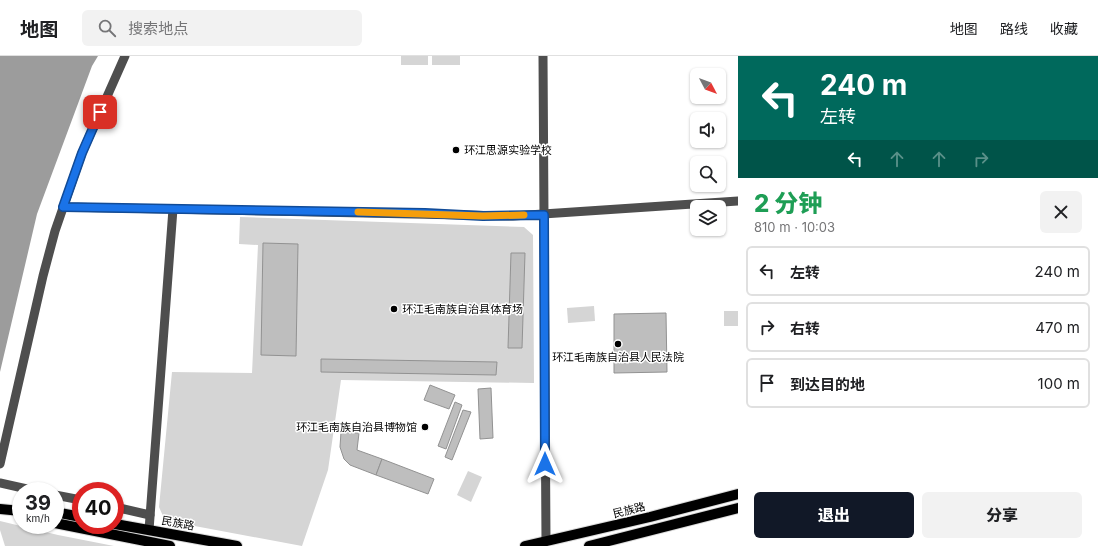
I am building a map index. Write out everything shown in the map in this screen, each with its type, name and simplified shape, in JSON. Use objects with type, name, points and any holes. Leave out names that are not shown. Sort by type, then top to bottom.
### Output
[{"type":"main road","name":"民族路","points":[[525,546],[650,517],[738,494]]},
{"type":"main road","points":[[589,546],[738,508]]},
{"type":"main road","points":[[64,525],[170,546]]},
{"type":"main road","name":"民族路","points":[[124,526],[237,546]]},
{"type":"street","points":[[0,464],[43,276],[63,207],[82,153],[125,56]]},
{"type":"street","points":[[543,56],[546,542]]},
{"type":"street","points":[[63,207],[417,213],[483,216],[544,215],[738,201]]},
{"type":"street","points":[[149,530],[173,209]]},
{"type":"street","points":[[0,483],[12,486]]},
{"type":"street","points":[[124,510],[150,515]]},
{"type":"shaded area","points":[[0,56],[98,56],[92,66],[37,214],[0,372]]},
{"type":"shaded area","points":[[401,56],[428,56],[428,65],[401,65]]},
{"type":"shaded area","points":[[432,56],[460,56],[460,65],[432,65]]},
{"type":"shaded area","name":"环江毛南族自治县体育场","points":[[240,217],[524,227],[533,235],[534,383],[341,380],[328,470],[302,546],[168,521],[163,516],[159,507],[172,372],[252,373],[258,245],[239,244]]},
{"type":"shaded area","points":[[594,306],[595,321],[568,323],[567,308]]},
{"type":"shaded area","points":[[724,311],[738,311],[738,326],[724,326]]},
{"type":"shaded area","points":[[468,471],[482,477],[471,502],[457,495]]},
{"type":"shaded area","points":[[0,521],[12,524],[12,534],[54,534],[114,546],[5,546],[0,530]]},
{"type":"building","points":[[263,243],[298,244],[296,356],[261,355]]},
{"type":"building","points":[[511,253],[525,253],[522,348],[508,348]]},
{"type":"building","points":[[666,313],[667,372],[614,373],[614,314]]},
{"type":"building","points":[[321,359],[497,362],[496,375],[321,372]]},
{"type":"building","points":[[430,385],[455,395],[449,409],[424,400]]},
{"type":"building","points":[[491,388],[493,438],[480,439],[478,389]]},
{"type":"building","points":[[455,402],[462,405],[446,449],[438,446]]},
{"type":"building","points":[[463,410],[471,412],[452,460],[445,457]]},
{"type":"building","points":[[341,432],[359,433],[357,450],[382,459],[376,475],[350,465],[344,459],[340,447]]},
{"type":"building","points":[[382,459],[434,479],[428,494],[376,475]]},
{"type":"slow traffic","points":[[358,212],[483,216],[524,215]]},
{"type":"place","name":"环江思源实验学校","points":[[456,150]]},
{"type":"place","name":"环江毛南族自治县体育场","points":[[394,309]]},
{"type":"place","name":"环江毛南族自治县人民法院","points":[[618,344]]},
{"type":"place","name":"环江毛南族自治县博物馆","points":[[425,427]]},
{"type":"route","points":[[100,112],[82,153],[63,207],[425,213],[483,216],[544,215],[545,464]]}]
